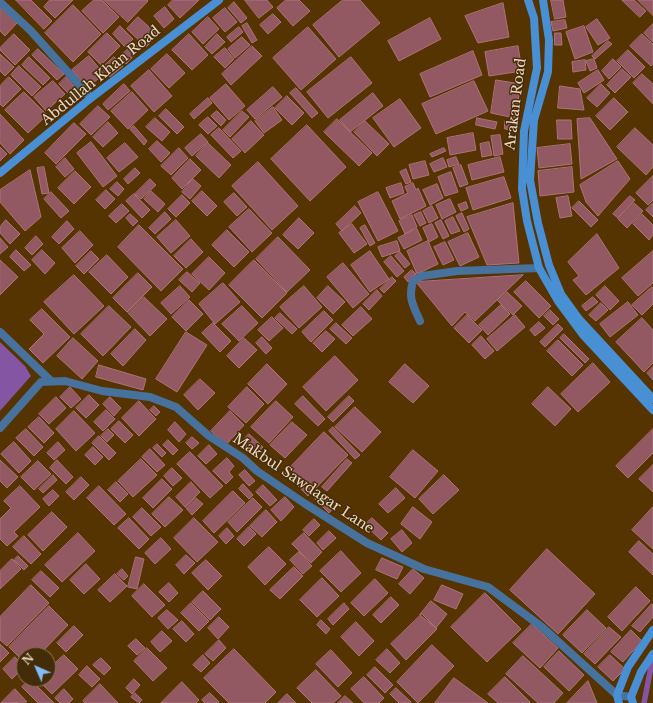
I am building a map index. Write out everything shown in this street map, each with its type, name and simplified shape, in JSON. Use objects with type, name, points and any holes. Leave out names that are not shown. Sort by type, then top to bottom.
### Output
[{"type":"main road","name":"Abdullah Khan Road","points":[[0,173],[91,98],[219,0]]},
{"type":"main road","name":"Arakan Road","points":[[528,0],[534,18],[536,68],[524,131],[522,189],[527,221],[539,268],[558,301],[584,336],[653,410]]},
{"type":"main road","name":"Arakan Road","points":[[543,0],[549,40],[548,72],[534,120],[530,180],[538,223],[549,265],[561,294],[579,319],[653,399]]},
{"type":"main road","points":[[618,699],[628,667],[653,630]]},
{"type":"main road","points":[[632,700],[641,672],[653,654]]},
{"type":"street","points":[[0,2],[31,31],[91,98]]},
{"type":"street","points":[[420,321],[410,292],[413,281],[422,276],[457,271],[539,268]]},
{"type":"street","points":[[0,332],[51,381]]},
{"type":"street","points":[[0,428],[41,382],[51,381]]},
{"type":"street","name":"Makbul Sawdagar Lane","points":[[51,381],[66,381],[102,391],[150,396],[176,407],[209,436],[243,458],[257,471],[367,543],[424,569],[488,587],[542,627],[618,699]]},
{"type":"street","points":[[618,699],[632,700]]},
{"type":"shaded area","points":[[0,342],[25,366],[31,376],[0,411]]},
{"type":"building","points":[[16,0],[31,0],[52,21],[44,29]]},
{"type":"building","points":[[50,0],[73,0],[55,18],[44,7]]},
{"type":"building","points":[[94,0],[102,0],[119,17],[103,33],[82,11]]},
{"type":"building","points":[[104,0],[147,0],[148,1],[128,22]]},
{"type":"building","points":[[173,0],[199,0],[180,18],[168,5]]},
{"type":"building","points":[[245,0],[267,0],[273,7],[259,18]]},
{"type":"building","points":[[286,0],[299,0],[310,11],[293,26],[277,8]]},
{"type":"building","points":[[343,0],[360,0],[380,23],[339,57],[313,25]]},
{"type":"building","points":[[551,0],[563,0],[566,17],[555,19]]},
{"type":"building","points":[[622,0],[634,0],[646,11],[640,17]]},
{"type":"building","points":[[638,0],[653,0],[653,15]]},
{"type":"building","points":[[234,2],[247,18],[241,23],[228,8]]},
{"type":"building","points":[[503,3],[509,37],[478,43],[465,16]]},
{"type":"building","points":[[73,5],[101,34],[73,62],[45,33]]},
{"type":"building","points":[[0,7],[17,23],[5,36],[0,31]]},
{"type":"building","points":[[165,7],[174,19],[164,28],[154,16]]},
{"type":"building","points":[[225,8],[237,22],[225,32],[213,18]]},
{"type":"building","points":[[273,14],[281,22],[268,34],[260,25]]},
{"type":"building","points":[[138,17],[158,35],[146,47],[127,29]]},
{"type":"building","points":[[208,17],[219,29],[203,44],[192,32]]},
{"type":"building","points":[[430,18],[441,39],[399,61],[388,41]]},
{"type":"building","points":[[597,19],[610,38],[598,45],[586,27]]},
{"type":"building","points":[[565,20],[567,28],[553,31],[551,22]]},
{"type":"building","points":[[247,23],[257,40],[252,43],[242,26]]},
{"type":"building","points":[[653,24],[653,42],[644,33]]},
{"type":"building","points":[[120,26],[133,39],[125,47],[113,34]]},
{"type":"building","points":[[584,26],[593,52],[575,59],[566,32]]},
{"type":"building","points":[[239,27],[243,32],[231,42],[227,37]]},
{"type":"building","points":[[308,27],[336,59],[301,90],[273,58]]},
{"type":"building","points":[[107,33],[120,46],[101,65],[88,52]]},
{"type":"building","points":[[555,33],[561,33],[562,45],[555,45]]},
{"type":"building","points":[[14,34],[30,50],[15,65],[0,50],[0,48]]},
{"type":"building","points":[[189,34],[208,55],[192,70],[172,50]]},
{"type":"building","points":[[217,34],[225,42],[212,54],[205,47]]},
{"type":"building","points":[[642,34],[653,44],[653,64],[651,66],[630,46]]},
{"type":"building","points":[[242,37],[250,45],[235,58],[228,49]]},
{"type":"building","points":[[608,41],[612,44],[595,59],[592,56]]},
{"type":"building","points":[[134,43],[140,49],[126,64],[120,57]]},
{"type":"building","points":[[252,46],[262,56],[231,85],[222,74]]},
{"type":"building","points":[[518,46],[522,71],[489,76],[485,52]]},
{"type":"building","points":[[225,48],[234,59],[225,68],[214,57]]},
{"type":"building","points":[[38,49],[64,74],[57,80],[32,55]]},
{"type":"building","points":[[628,50],[645,67],[634,78],[617,61]]},
{"type":"building","points":[[473,51],[482,75],[430,97],[420,74]]},
{"type":"building","points":[[0,54],[14,67],[5,76],[0,71]]},
{"type":"building","points":[[167,54],[185,73],[169,88],[151,69]]},
{"type":"building","points":[[89,56],[104,74],[87,88],[72,70]]},
{"type":"building","points":[[29,57],[50,78],[43,85],[22,65]]},
{"type":"building","points":[[114,57],[123,66],[110,77],[102,68]]},
{"type":"building","points":[[351,57],[372,83],[328,118],[307,92]]},
{"type":"building","points":[[594,59],[597,68],[590,71],[586,61]]},
{"type":"building","points":[[613,59],[621,67],[609,79],[602,71]]},
{"type":"building","points":[[585,60],[586,70],[573,72],[572,62]]},
{"type":"building","points":[[19,66],[41,87],[32,96],[11,75]]},
{"type":"building","points":[[622,69],[631,77],[615,93],[607,85]]},
{"type":"building","points":[[149,70],[172,96],[154,112],[131,86]]},
{"type":"building","points":[[598,70],[604,80],[584,93],[578,83]]},
{"type":"building","points":[[642,74],[653,84],[653,104],[633,83]]},
{"type":"building","points":[[9,77],[21,89],[3,107],[0,104],[0,86]]},
{"type":"building","points":[[66,77],[81,94],[75,100],[59,84]]},
{"type":"building","points":[[496,80],[521,84],[515,118],[491,113]]},
{"type":"building","points":[[53,81],[65,94],[46,111],[34,97]]},
{"type":"building","points":[[474,81],[488,111],[436,134],[422,104]]},
{"type":"building","points":[[124,84],[130,91],[108,110],[103,104]]},
{"type":"building","points":[[226,84],[245,106],[229,120],[210,98]]},
{"type":"building","points":[[601,84],[610,93],[597,107],[587,98]]},
{"type":"building","points":[[560,86],[580,89],[584,110],[558,108]]},
{"type":"building","points":[[273,87],[282,97],[255,119],[247,110]]},
{"type":"building","points":[[296,88],[318,113],[312,118],[290,93]]},
{"type":"building","points":[[24,92],[47,115],[28,133],[5,110]]},
{"type":"building","points":[[132,92],[148,110],[128,129],[111,111]]},
{"type":"building","points":[[373,93],[383,106],[350,132],[340,120]]},
{"type":"building","points":[[287,96],[304,113],[292,125],[275,108]]},
{"type":"building","points":[[208,98],[212,103],[194,119],[190,114]]},
{"type":"building","points":[[614,98],[628,112],[610,130],[596,116]]},
{"type":"building","points":[[400,99],[421,128],[394,147],[373,118]]},
{"type":"building","points":[[98,106],[110,117],[91,135],[80,124]]},
{"type":"building","points":[[273,107],[282,120],[264,133],[255,121]]},
{"type":"building","points":[[166,109],[184,127],[177,134],[159,116]]},
{"type":"building","points":[[217,111],[226,120],[221,126],[211,116]]},
{"type":"building","points":[[242,111],[249,117],[230,137],[223,130]]},
{"type":"building","points":[[0,114],[24,140],[10,154],[0,143]]},
{"type":"building","points":[[208,117],[217,126],[208,134],[199,125]]},
{"type":"building","points":[[155,118],[170,132],[162,141],[146,127]]},
{"type":"building","points":[[477,118],[497,122],[495,129],[476,125]]},
{"type":"building","points":[[590,118],[617,159],[581,179],[577,119]]},
{"type":"building","points":[[337,119],[372,153],[359,166],[324,132]]},
{"type":"building","points":[[557,120],[571,120],[572,139],[558,139]]},
{"type":"building","points":[[251,121],[264,135],[245,153],[232,139]]},
{"type":"building","points":[[365,121],[389,144],[377,156],[354,132]]},
{"type":"building","points":[[505,121],[517,122],[516,130],[505,129]]},
{"type":"building","points":[[108,122],[118,133],[103,147],[93,137]]},
{"type":"building","points":[[74,123],[86,134],[56,164],[45,153]]},
{"type":"building","points":[[307,125],[346,167],[310,201],[271,159]]},
{"type":"building","points":[[134,126],[147,141],[144,145],[130,129]]},
{"type":"building","points":[[219,128],[241,151],[233,158],[211,135]]},
{"type":"building","points":[[635,128],[653,145],[653,167],[646,175],[617,147]]},
{"type":"building","points":[[473,133],[476,150],[450,155],[447,138]]},
{"type":"building","points":[[201,134],[208,142],[192,156],[185,148]]},
{"type":"building","points":[[500,135],[503,154],[494,156],[491,136]]},
{"type":"building","points":[[157,141],[170,153],[161,162],[149,149]]},
{"type":"building","points":[[91,142],[117,176],[103,187],[77,153]]},
{"type":"building","points":[[489,142],[492,155],[482,157],[480,144]]},
{"type":"building","points":[[125,143],[138,157],[119,172],[107,158]]},
{"type":"building","points":[[208,143],[231,165],[219,178],[196,156]]},
{"type":"building","points":[[570,144],[572,164],[539,168],[537,148]]},
{"type":"building","points":[[0,147],[7,154],[0,161]]},
{"type":"building","points":[[179,148],[188,158],[171,175],[161,166]]},
{"type":"building","points":[[444,148],[446,151],[432,157],[430,154]]},
{"type":"building","points":[[456,157],[459,164],[449,167],[447,160]]},
{"type":"building","points":[[500,157],[504,172],[472,180],[468,165]]},
{"type":"building","points":[[65,158],[74,169],[65,177],[56,167]]},
{"type":"building","points":[[443,158],[447,167],[434,172],[430,164]]},
{"type":"building","points":[[190,159],[201,170],[182,189],[172,178]]},
{"type":"building","points":[[425,161],[429,175],[413,179],[409,165]]},
{"type":"building","points":[[618,161],[630,179],[598,216],[586,202],[580,185]]},
{"type":"building","points":[[258,162],[298,206],[272,230],[232,186]]},
{"type":"building","points":[[461,165],[468,184],[460,187],[453,168]]},
{"type":"building","points":[[44,167],[49,193],[42,194],[37,168]]},
{"type":"building","points":[[572,167],[574,192],[540,196],[538,171]]},
{"type":"building","points":[[135,168],[140,173],[128,184],[124,179]]},
{"type":"building","points":[[406,169],[411,182],[406,184],[400,172]]},
{"type":"building","points":[[30,170],[41,217],[25,231],[0,202],[0,190]]},
{"type":"building","points":[[75,171],[91,187],[74,204],[58,188]]},
{"type":"building","points":[[451,172],[458,192],[445,196],[438,177]]},
{"type":"building","points":[[653,176],[653,200],[648,205],[636,193]]},
{"type":"building","points":[[504,177],[511,198],[473,210],[466,188]]},
{"type":"building","points":[[150,179],[156,185],[141,199],[135,194]]},
{"type":"building","points":[[193,179],[201,186],[190,199],[182,192]]},
{"type":"building","points":[[117,182],[124,189],[118,196],[110,189]]},
{"type":"building","points":[[401,183],[404,193],[390,198],[386,188]]},
{"type":"building","points":[[413,183],[416,190],[418,188],[426,206],[400,219],[392,201],[408,193],[405,187]]},
{"type":"building","points":[[437,184],[443,198],[430,205],[423,190]]},
{"type":"building","points":[[106,190],[115,199],[105,209],[96,200]]},
{"type":"building","points":[[151,191],[165,204],[158,212],[144,199]]},
{"type":"building","points":[[202,191],[217,206],[207,216],[192,201]]},
{"type":"building","points":[[51,192],[69,211],[61,218],[44,199]]},
{"type":"building","points":[[378,192],[398,231],[378,241],[358,202]]},
{"type":"building","points":[[234,193],[247,207],[237,216],[224,202]]},
{"type":"building","points":[[134,194],[150,210],[142,218],[126,201]]},
{"type":"building","points":[[182,195],[190,203],[176,217],[168,209]]},
{"type":"building","points":[[568,196],[572,216],[560,218],[556,198]]},
{"type":"building","points":[[630,196],[635,200],[618,218],[613,214]]},
{"type":"building","points":[[450,199],[456,212],[442,219],[436,205]]},
{"type":"building","points":[[579,201],[598,220],[591,227],[572,208]]},
{"type":"building","points":[[466,202],[468,208],[461,211],[458,205]]},
{"type":"building","points":[[513,203],[519,263],[487,265],[467,217]]},
{"type":"building","points":[[634,203],[643,211],[627,228],[618,219]]},
{"type":"building","points":[[653,203],[653,217],[646,210]]},
{"type":"building","points":[[122,204],[129,211],[116,223],[109,216]]},
{"type":"building","points":[[355,206],[361,213],[342,231],[336,224]]},
{"type":"building","points":[[432,206],[438,218],[429,223],[423,211]]},
{"type":"building","points":[[249,209],[272,233],[252,252],[229,227]]},
{"type":"building","points":[[165,212],[171,219],[155,234],[149,228]]},
{"type":"building","points":[[421,212],[426,223],[420,226],[414,215]]},
{"type":"building","points":[[462,213],[469,229],[464,232],[456,216]]},
{"type":"building","points":[[130,214],[138,221],[133,226],[126,218]]},
{"type":"building","points":[[642,214],[653,225],[653,235],[649,240],[633,224]]},
{"type":"building","points":[[412,215],[417,227],[405,234],[399,221]]},
{"type":"building","points":[[453,217],[460,231],[451,234],[445,221]]},
{"type":"building","points":[[299,218],[314,233],[298,249],[283,235]]},
{"type":"building","points":[[6,220],[20,234],[10,244],[0,233],[0,227]]},
{"type":"building","points":[[176,220],[190,236],[171,253],[157,237]]},
{"type":"building","points":[[441,220],[449,236],[443,239],[435,223]]},
{"type":"building","points":[[67,221],[74,229],[59,244],[52,237]]},
{"type":"building","points":[[352,224],[367,244],[354,253],[339,233]]},
{"type":"building","points":[[432,224],[438,237],[429,242],[423,228]]},
{"type":"building","points":[[139,225],[183,269],[161,291],[118,247]]},
{"type":"building","points":[[365,225],[375,243],[370,246],[360,228]]},
{"type":"building","points":[[417,229],[422,240],[404,249],[398,238]]},
{"type":"building","points":[[227,230],[249,252],[234,267],[212,245]]},
{"type":"building","points":[[80,231],[93,245],[75,263],[62,248]]},
{"type":"building","points":[[468,233],[479,257],[460,266],[448,242]]},
{"type":"building","points":[[597,234],[619,268],[586,295],[573,280],[579,276],[568,262]]},
{"type":"building","points":[[36,236],[43,244],[32,255],[25,248]]},
{"type":"building","points":[[278,237],[310,270],[287,292],[256,259]]},
{"type":"building","points":[[0,238],[8,247],[0,254]]},
{"type":"building","points":[[191,239],[203,252],[186,268],[174,256]]},
{"type":"building","points":[[397,241],[400,251],[382,257],[378,247]]},
{"type":"building","points":[[428,241],[438,264],[417,274],[407,251]]},
{"type":"building","points":[[445,242],[454,260],[443,265],[434,247]]},
{"type":"building","points":[[16,250],[31,265],[24,271],[10,257]]},
{"type":"building","points":[[42,250],[55,263],[45,274],[32,260]]},
{"type":"building","points":[[91,251],[99,259],[84,274],[76,266]]},
{"type":"building","points":[[370,251],[389,279],[370,292],[351,265]]},
{"type":"building","points":[[653,251],[653,283],[638,296],[622,278]]},
{"type":"building","points":[[400,252],[410,264],[405,268],[395,256]]},
{"type":"building","points":[[107,255],[128,277],[111,294],[89,272]]},
{"type":"building","points":[[391,256],[404,271],[397,277],[384,262]]},
{"type":"building","points":[[209,257],[225,273],[209,290],[192,274]]},
{"type":"building","points":[[0,260],[18,277],[0,295]]},
{"type":"building","points":[[254,260],[287,293],[262,318],[229,285]]},
{"type":"building","points":[[343,263],[369,294],[353,308],[327,277]]},
{"type":"building","points":[[412,270],[416,274],[408,282],[404,277]]},
{"type":"building","points":[[187,272],[200,283],[192,292],[179,280]]},
{"type":"building","points":[[138,273],[152,287],[127,312],[113,298]]},
{"type":"building","points":[[74,275],[104,306],[74,334],[44,302]]},
{"type":"building","points":[[523,275],[475,321],[465,312],[452,326],[416,282]]},
{"type":"building","points":[[392,277],[396,281],[384,293],[380,289]]},
{"type":"building","points":[[526,281],[551,306],[539,318],[514,292]]},
{"type":"building","points":[[223,283],[240,302],[215,324],[199,304]]},
{"type":"building","points":[[180,286],[190,297],[171,314],[161,303]]},
{"type":"building","points":[[304,286],[322,307],[299,328],[280,307]]},
{"type":"building","points":[[328,286],[345,302],[333,314],[317,298]]},
{"type":"building","points":[[605,286],[619,301],[610,310],[596,295]]},
{"type":"building","points":[[652,287],[653,304],[642,315],[632,305]]},
{"type":"building","points":[[377,290],[382,296],[369,310],[363,304]]},
{"type":"building","points":[[507,292],[522,306],[513,315],[498,301]]},
{"type":"building","points":[[144,297],[167,319],[150,336],[128,313]]},
{"type":"building","points":[[593,297],[598,302],[586,311],[582,306]]},
{"type":"building","points":[[189,300],[203,314],[186,331],[172,317]]},
{"type":"building","points":[[628,302],[638,315],[610,337],[600,324]]},
{"type":"building","points":[[601,303],[608,310],[596,321],[589,315]]},
{"type":"building","points":[[501,305],[510,314],[488,335],[479,325]]},
{"type":"building","points":[[109,306],[131,327],[103,356],[81,334]]},
{"type":"building","points":[[242,306],[258,323],[239,341],[222,324]]},
{"type":"building","points":[[361,307],[372,319],[353,336],[342,325]]},
{"type":"building","points":[[42,309],[70,337],[43,363],[29,349],[44,334],[30,320]]},
{"type":"building","points":[[550,310],[559,319],[553,325],[544,316]]},
{"type":"building","points":[[324,311],[333,320],[311,342],[302,332]]},
{"type":"building","points":[[280,313],[297,329],[292,334],[275,318]]},
{"type":"building","points":[[467,315],[482,330],[469,343],[454,328]]},
{"type":"building","points":[[515,315],[525,327],[497,351],[487,339]]},
{"type":"building","points":[[272,317],[283,328],[269,341],[258,330]]},
{"type":"building","points":[[642,318],[653,330],[653,363],[644,372],[616,342]]},
{"type":"building","points":[[539,322],[545,328],[535,336],[530,330]]},
{"type":"building","points":[[213,323],[231,341],[220,352],[202,333]]},
{"type":"building","points":[[336,323],[352,338],[346,344],[330,329]]},
{"type":"building","points":[[558,324],[563,329],[545,347],[540,342]]},
{"type":"building","points":[[135,329],[146,340],[123,366],[111,354]]},
{"type":"building","points":[[326,331],[335,339],[322,352],[313,343]]},
{"type":"building","points":[[186,332],[207,345],[177,392],[156,379]]},
{"type":"building","points":[[564,334],[589,359],[585,363],[560,338]]},
{"type":"building","points":[[481,336],[494,351],[485,359],[472,345]]},
{"type":"building","points":[[262,337],[272,348],[266,354],[256,343]]},
{"type":"building","points":[[73,338],[98,361],[82,379],[57,356]]},
{"type":"building","points":[[244,338],[257,350],[239,368],[227,356]]},
{"type":"building","points":[[558,340],[583,365],[572,376],[547,351]]},
{"type":"building","points":[[335,356],[358,380],[326,411],[303,387]]},
{"type":"building","points":[[593,363],[610,382],[578,412],[561,394]]},
{"type":"building","points":[[267,364],[287,384],[268,404],[248,384]]},
{"type":"building","points":[[405,364],[429,386],[413,403],[389,382]]},
{"type":"building","points":[[99,365],[146,379],[143,390],[96,377]]},
{"type":"building","points":[[653,367],[653,380],[647,373]]},
{"type":"building","points":[[200,379],[215,393],[198,410],[184,395]]},
{"type":"building","points":[[70,387],[81,399],[71,408],[60,397]]},
{"type":"building","points":[[247,387],[264,404],[246,423],[228,407]]},
{"type":"building","points":[[548,387],[571,409],[555,426],[532,404]]},
{"type":"building","points":[[89,395],[99,405],[86,418],[76,408]]},
{"type":"building","points":[[303,396],[325,419],[318,426],[295,404]]},
{"type":"building","points":[[349,396],[354,401],[333,422],[328,417]]},
{"type":"building","points":[[56,397],[66,408],[49,424],[39,414]]},
{"type":"building","points":[[110,397],[121,408],[114,416],[103,404]]},
{"type":"building","points":[[139,401],[156,419],[139,436],[122,418]]},
{"type":"building","points":[[276,401],[293,417],[269,443],[251,427]]},
{"type":"building","points":[[154,406],[160,412],[156,416],[150,410]]},
{"type":"building","points":[[355,407],[381,432],[362,452],[335,427]]},
{"type":"building","points":[[106,410],[115,419],[103,431],[94,422]]},
{"type":"building","points":[[74,411],[95,433],[76,451],[56,429]]},
{"type":"building","points":[[230,411],[244,425],[226,445],[211,431]]},
{"type":"building","points":[[39,417],[54,433],[44,443],[28,427]]},
{"type":"building","points":[[119,421],[133,435],[125,443],[111,429]]},
{"type":"building","points":[[175,422],[186,434],[179,442],[168,430]]},
{"type":"building","points":[[292,422],[307,435],[285,458],[270,445]]},
{"type":"building","points":[[333,427],[360,455],[355,459],[329,431]]},
{"type":"building","points":[[26,429],[43,447],[34,456],[16,438]]},
{"type":"building","points":[[108,429],[114,435],[107,442],[101,436]]},
{"type":"building","points":[[653,429],[653,453],[628,478],[616,466]]},
{"type":"building","points":[[324,432],[348,455],[308,496],[285,473]]},
{"type":"building","points":[[249,434],[263,447],[255,456],[241,443]]},
{"type":"building","points":[[99,436],[116,453],[109,460],[92,443]]},
{"type":"building","points":[[192,437],[199,443],[192,449],[186,443]]},
{"type":"building","points":[[168,440],[178,450],[173,455],[163,445]]},
{"type":"building","points":[[14,442],[31,461],[19,473],[1,454]]},
{"type":"building","points":[[58,442],[65,450],[54,460],[47,453]]},
{"type":"building","points":[[157,444],[166,453],[162,457],[153,448]]},
{"type":"building","points":[[209,445],[217,454],[206,464],[198,456]]},
{"type":"building","points":[[93,447],[103,457],[95,465],[85,455]]},
{"type":"building","points":[[150,449],[165,465],[157,472],[142,457]]},
{"type":"building","points":[[413,450],[438,471],[415,498],[390,477]]},
{"type":"building","points":[[190,452],[223,486],[210,498],[177,464]]},
{"type":"building","points":[[227,458],[234,466],[229,472],[233,477],[226,484],[213,471]]},
{"type":"building","points":[[141,459],[157,475],[133,497],[118,481]]},
{"type":"building","points":[[347,459],[352,463],[327,491],[322,487]]},
{"type":"building","points":[[0,460],[18,477],[7,488],[0,481]]},
{"type":"building","points":[[57,460],[73,477],[66,484],[50,468]]},
{"type":"building","points":[[38,461],[51,474],[34,490],[21,477]]},
{"type":"building","points":[[653,465],[653,492],[639,479]]},
{"type":"building","points":[[172,468],[182,478],[173,486],[164,476]]},
{"type":"building","points":[[245,470],[255,481],[249,486],[239,475]]},
{"type":"building","points":[[53,475],[57,480],[43,493],[39,489]]},
{"type":"building","points":[[444,475],[459,490],[433,514],[419,499]]},
{"type":"building","points":[[81,477],[89,485],[74,500],[66,492]]},
{"type":"building","points":[[162,479],[172,489],[153,508],[143,498]]},
{"type":"building","points":[[116,482],[128,494],[120,502],[108,490]]},
{"type":"building","points":[[191,482],[200,492],[185,507],[176,497]]},
{"type":"building","points":[[243,484],[253,495],[249,499],[239,489]]},
{"type":"building","points":[[263,485],[277,500],[270,506],[256,492]]},
{"type":"building","points":[[20,486],[40,507],[14,532],[18,536],[7,546],[0,539],[0,519],[11,508],[4,501]]},
{"type":"building","points":[[99,486],[126,514],[114,525],[87,498]]},
{"type":"building","points":[[396,488],[405,498],[388,513],[379,504]]},
{"type":"building","points":[[53,490],[59,496],[49,506],[43,499]]},
{"type":"building","points":[[233,491],[245,503],[214,533],[203,521]]},
{"type":"building","points":[[321,494],[334,507],[329,513],[315,499]]},
{"type":"building","points":[[169,497],[183,510],[165,527],[152,514]]},
{"type":"building","points":[[285,497],[294,507],[281,521],[271,510]]},
{"type":"building","points":[[196,498],[203,504],[192,515],[186,508]]},
{"type":"building","points":[[253,498],[262,507],[237,532],[228,522]]},
{"type":"building","points":[[413,507],[432,522],[420,539],[401,524]]},
{"type":"building","points":[[653,507],[653,549],[632,530]]},
{"type":"building","points":[[142,508],[161,527],[151,536],[133,517]]},
{"type":"building","points":[[266,510],[277,522],[262,537],[250,526]]},
{"type":"building","points":[[52,512],[67,527],[43,551],[28,535]]},
{"type":"building","points":[[129,518],[149,539],[139,549],[118,528]]},
{"type":"building","points":[[194,518],[218,542],[197,562],[174,538]]},
{"type":"building","points":[[372,518],[388,533],[381,540],[365,525]]},
{"type":"building","points":[[314,519],[320,525],[309,536],[303,530]]},
{"type":"building","points":[[249,527],[256,534],[244,546],[237,539]]},
{"type":"building","points":[[227,528],[234,536],[226,544],[219,536]]},
{"type":"building","points":[[402,530],[412,543],[402,552],[391,539]]},
{"type":"building","points":[[329,531],[336,538],[323,550],[317,543]]},
{"type":"building","points":[[78,533],[95,551],[62,582],[45,565]]},
{"type":"building","points":[[304,533],[322,552],[311,563],[292,544]]},
{"type":"building","points":[[24,536],[41,554],[31,564],[13,547]]},
{"type":"building","points":[[161,538],[171,549],[155,564],[145,553]]},
{"type":"building","points":[[639,541],[653,554],[653,575],[629,552]]},
{"type":"building","points":[[269,547],[286,564],[265,585],[248,567]]},
{"type":"building","points":[[547,549],[595,594],[558,634],[510,590]]},
{"type":"building","points":[[341,551],[361,573],[341,592],[320,571]]},
{"type":"building","points":[[299,552],[312,566],[303,574],[290,560]]},
{"type":"building","points":[[186,555],[195,563],[184,574],[176,565]]},
{"type":"building","points":[[18,556],[28,566],[24,570],[14,560]]},
{"type":"building","points":[[136,557],[144,559],[137,589],[128,587]]},
{"type":"building","points":[[382,558],[403,567],[397,579],[376,570]]},
{"type":"building","points":[[12,559],[21,569],[0,589],[0,571]]},
{"type":"building","points":[[206,560],[222,576],[208,590],[192,573]]},
{"type":"building","points":[[86,564],[100,579],[84,594],[70,580]]},
{"type":"building","points":[[294,567],[303,576],[280,599],[270,590]]},
{"type":"building","points":[[122,569],[128,576],[124,580],[117,574]]},
{"type":"building","points":[[413,569],[424,578],[410,594],[399,584]]},
{"type":"building","points":[[41,571],[59,588],[50,597],[32,580]]},
{"type":"building","points":[[115,574],[127,586],[110,602],[98,590]]},
{"type":"building","points":[[322,578],[339,596],[317,617],[300,600]]},
{"type":"building","points":[[375,579],[388,593],[364,616],[351,603]]},
{"type":"building","points":[[169,583],[178,593],[169,602],[159,592]]},
{"type":"building","points":[[144,584],[165,605],[152,617],[132,596]]},
{"type":"building","points":[[31,585],[49,603],[7,646],[0,640],[0,617]]},
{"type":"building","points":[[442,585],[463,594],[456,609],[434,600]]},
{"type":"building","points":[[636,587],[650,601],[622,631],[608,617]]},
{"type":"building","points":[[203,591],[221,609],[210,620],[192,602]]},
{"type":"building","points":[[485,593],[521,629],[487,662],[451,627]]},
{"type":"building","points":[[391,597],[399,605],[381,623],[373,615]]},
{"type":"building","points":[[431,601],[447,614],[436,628],[420,615]]},
{"type":"building","points":[[191,603],[209,621],[199,631],[181,613]]},
{"type":"building","points":[[344,603],[349,609],[333,625],[328,619]]},
{"type":"building","points":[[652,604],[653,617],[640,632],[632,626]]},
{"type":"building","points":[[49,606],[68,625],[47,647],[16,647],[16,654],[9,647]]},
{"type":"building","points":[[167,610],[178,620],[168,629],[158,618]]},
{"type":"building","points":[[587,610],[606,628],[582,653],[563,635]]},
{"type":"building","points":[[422,614],[437,629],[406,660],[391,644]]},
{"type":"building","points":[[219,617],[229,627],[218,639],[208,628]]},
{"type":"building","points":[[321,620],[330,629],[326,634],[317,625]]},
{"type":"building","points":[[182,621],[194,634],[186,642],[173,629]]},
{"type":"building","points":[[356,622],[374,641],[359,656],[341,637]]},
{"type":"building","points":[[532,624],[558,648],[540,668],[513,643]]},
{"type":"building","points":[[74,626],[83,635],[66,652],[57,643]]},
{"type":"building","points":[[609,627],[621,637],[595,664],[584,654]]},
{"type":"building","points":[[631,630],[642,641],[623,662],[611,652]]},
{"type":"building","points":[[162,631],[172,641],[160,652],[151,642]]},
{"type":"building","points":[[136,639],[145,648],[137,655],[128,646]]},
{"type":"building","points":[[219,640],[226,648],[213,661],[205,654]]},
{"type":"building","points":[[0,644],[9,653],[0,662]]},
{"type":"building","points":[[432,645],[454,666],[418,703],[397,682]]},
{"type":"building","points":[[147,648],[167,668],[153,681],[134,661]]},
{"type":"building","points":[[234,649],[276,692],[265,703],[229,703],[204,678]]},
{"type":"building","points":[[387,649],[400,663],[390,673],[376,660]]},
{"type":"building","points":[[331,650],[352,673],[338,687],[316,664]]},
{"type":"building","points":[[559,651],[584,675],[569,691],[544,667]]},
{"type":"building","points":[[64,655],[78,669],[52,694],[45,687],[56,687],[56,662]]},
{"type":"building","points":[[203,655],[210,663],[201,672],[193,665]]},
{"type":"building","points":[[610,655],[625,669],[613,681],[598,667]]},
{"type":"building","points":[[523,656],[563,693],[554,703],[538,703],[506,674]]},
{"type":"building","points":[[15,657],[16,675],[12,679],[3,669]]},
{"type":"building","points":[[101,658],[111,668],[104,675],[93,665]]},
{"type":"building","points":[[87,666],[100,679],[92,687],[79,675]]},
{"type":"building","points":[[375,667],[393,685],[385,693],[367,675]]},
{"type":"building","points":[[316,670],[341,696],[333,703],[312,703],[297,688]]},
{"type":"building","points":[[364,677],[384,698],[379,703],[364,703],[351,689]]},
{"type":"building","points":[[505,677],[530,702],[529,703],[498,703],[488,694]]},
{"type":"building","points":[[454,678],[488,703],[435,703]]},
{"type":"building","points":[[134,679],[140,685],[132,694],[126,688]]},
{"type":"building","points":[[588,681],[597,703],[567,703]]},
{"type":"building","points":[[182,682],[199,700],[196,703],[161,703]]},
{"type":"building","points":[[100,684],[118,703],[85,703],[83,701]]},
{"type":"building","points":[[22,687],[38,687],[54,703],[38,703]]},
{"type":"building","points":[[396,688],[411,702],[399,703],[390,694]]},
{"type":"building","points":[[15,689],[27,702],[1,703]]},
{"type":"building","points":[[64,689],[73,699],[69,703],[60,703],[55,698]]},
{"type":"building","points":[[135,693],[142,700],[139,703],[131,697]]},
{"type":"building","points":[[210,693],[219,702],[218,703],[205,703],[202,700]]},
{"type":"building","points":[[287,694],[296,703],[278,703]]},
{"type":"building","points":[[345,696],[353,703],[338,703]]},
{"type":"waterway","points":[[644,703],[651,667],[653,664]]}]
